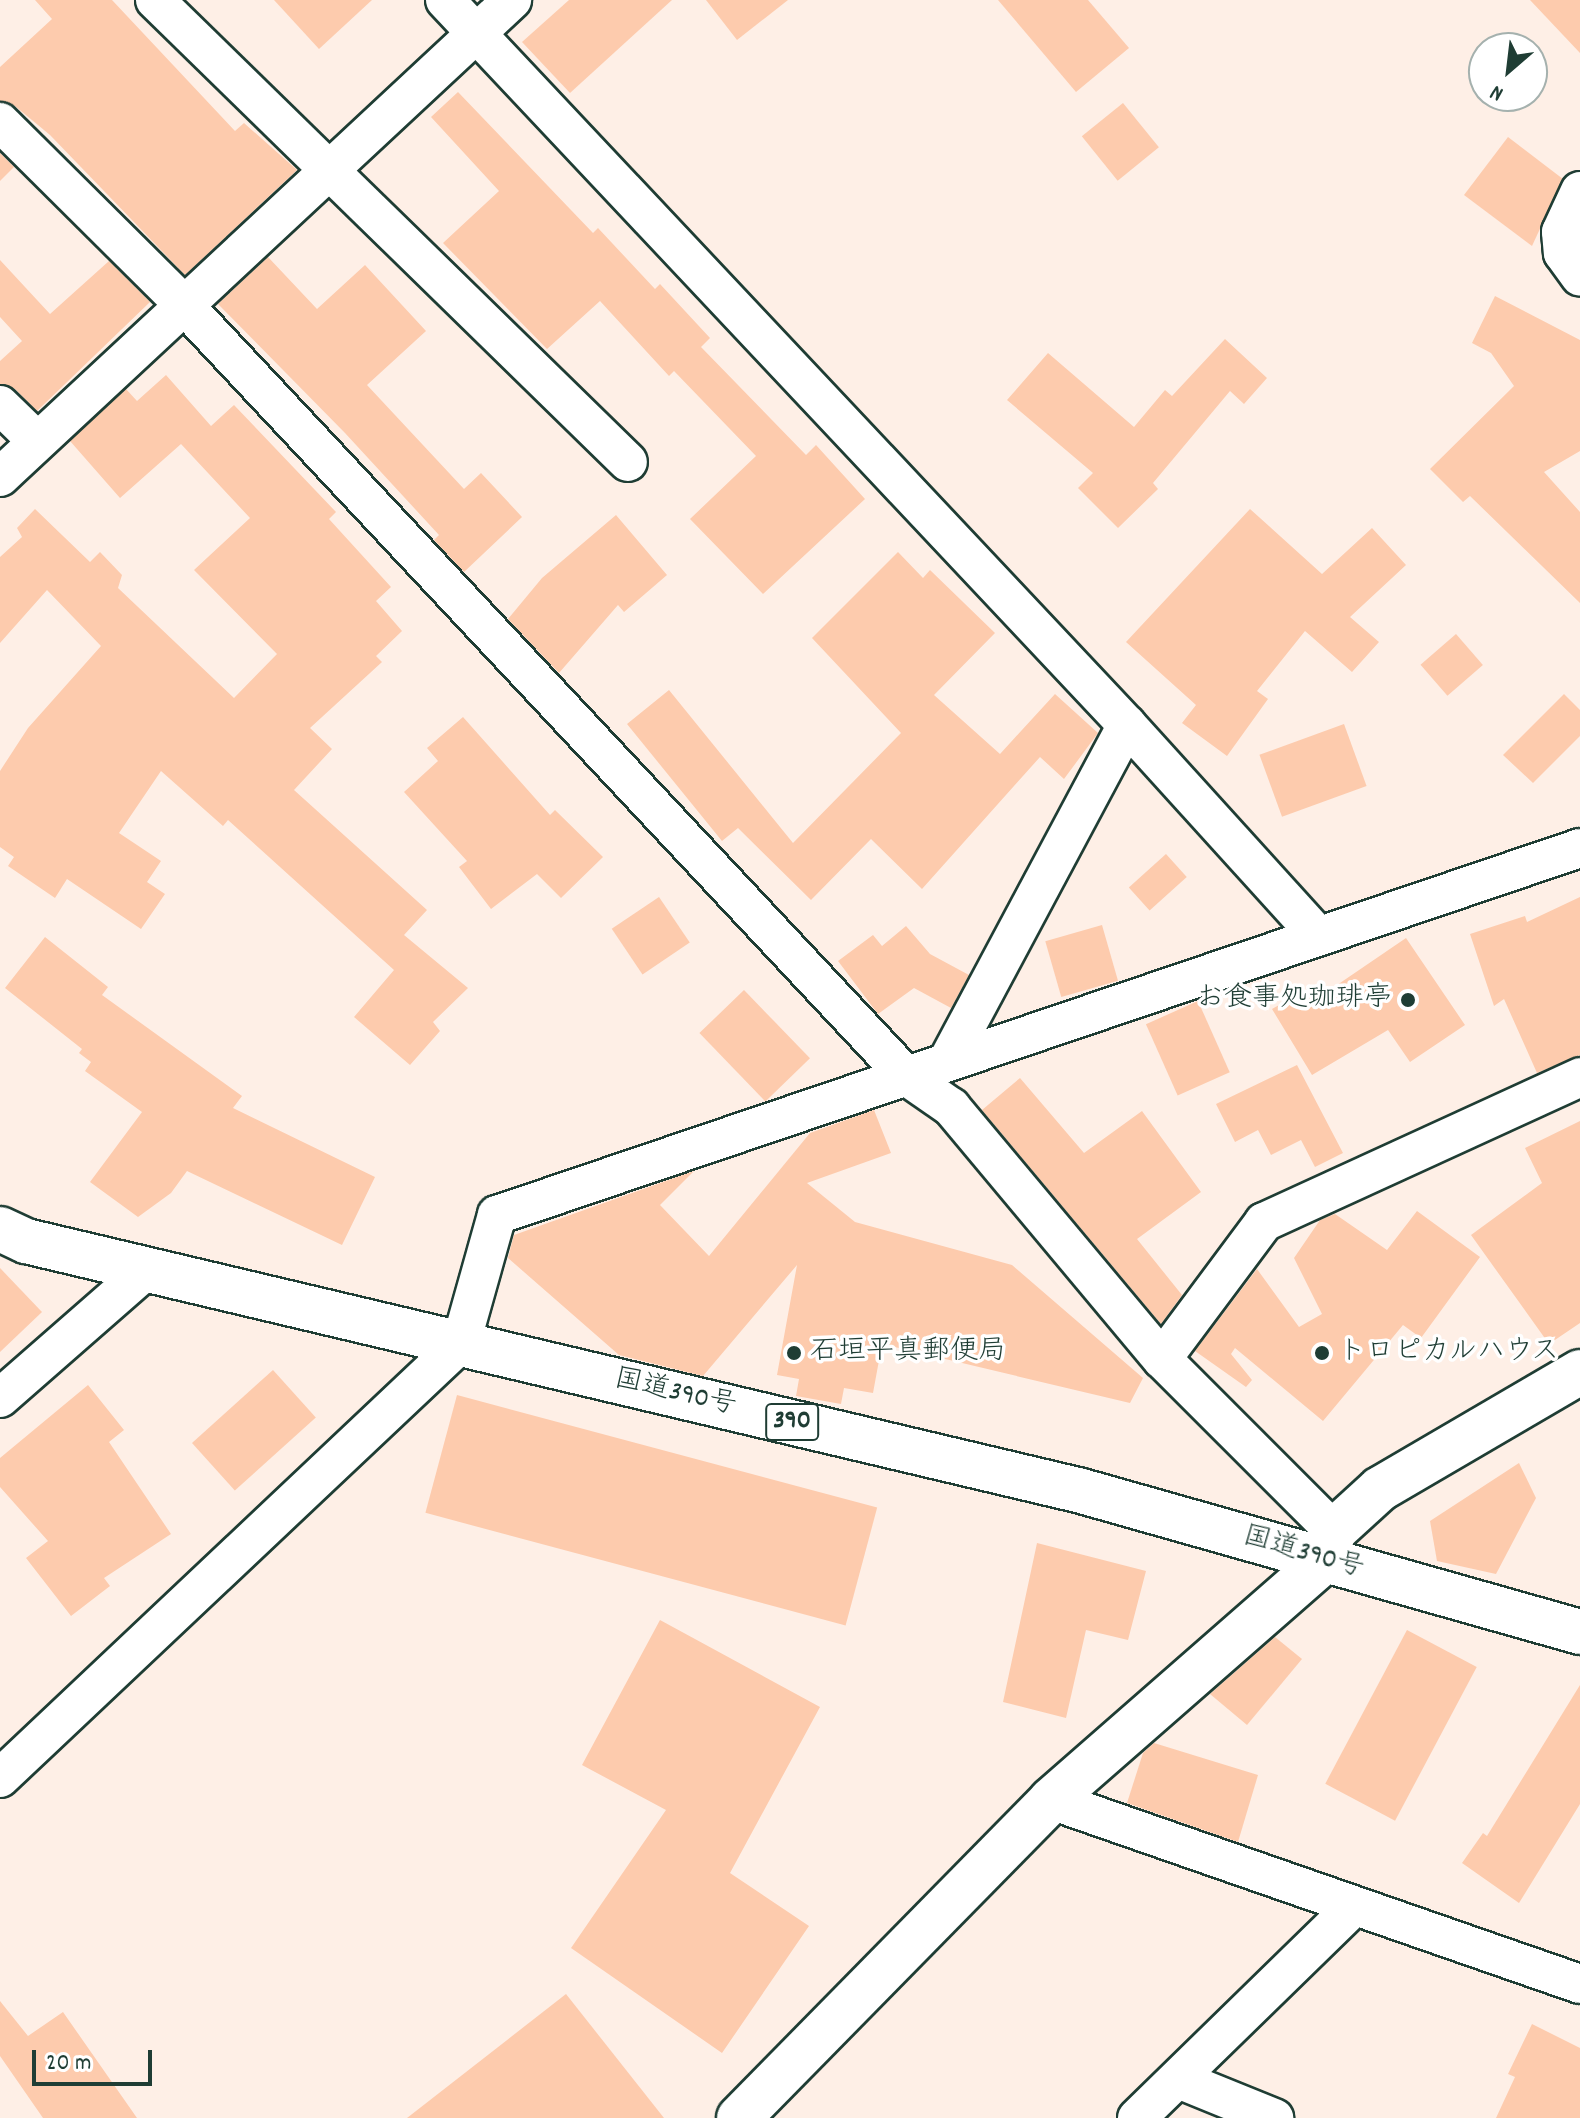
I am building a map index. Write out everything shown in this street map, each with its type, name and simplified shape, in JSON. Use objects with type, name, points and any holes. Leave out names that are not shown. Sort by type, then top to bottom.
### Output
[{"type":"main road","name":"国道390号","points":[[0,1229],[26,1241],[146,1270],[1078,1490],[1330,1546],[1580,1632]]},
{"type":"main road","points":[[739,2118],[1051,1800],[1330,1546],[1380,1489],[1580,1372]]},
{"type":"street","points":[[155,0],[628,462]]},
{"type":"street","points":[[445,0],[1127,725],[1318,936]]},
{"type":"street","points":[[0,477],[182,303],[473,32],[512,0]]},
{"type":"street","points":[[0,122],[182,303],[906,1076],[951,1107],[1162,1359],[1330,1546]]},
{"type":"street","points":[[1580,191],[1561,232],[1563,253],[1580,276]]},
{"type":"street","points":[[0,405],[36,440]]},
{"type":"street","points":[[947,1062],[1127,725]]},
{"type":"street","points":[[0,1778],[461,1343],[497,1215],[1580,848]]},
{"type":"street","points":[[1162,1359],[1264,1222],[1580,1077]]},
{"type":"street","points":[[0,1398],[146,1270]]},
{"type":"street","points":[[1051,1800],[1580,1984]]},
{"type":"street","points":[[1137,2118],[1354,1906]]},
{"type":"street","points":[[1178,2079],[1274,2118]]},
{"type":"building","points":[[35,0],[112,0],[235,131],[244,123],[297,170],[185,275],[50,135],[15,106],[0,101],[0,67],[52,19]]},
{"type":"building","points":[[274,0],[372,0],[319,49]]},
{"type":"building","points":[[569,0],[672,0],[570,93],[522,42]]},
{"type":"building","points":[[706,0],[788,0],[737,40]]},
{"type":"building","points":[[998,0],[1088,0],[1129,48],[1076,92]]},
{"type":"building","points":[[1530,0],[1580,0],[1580,53]]},
{"type":"building","points":[[458,92],[593,233],[598,228],[655,289],[660,284],[710,338],[701,347],[806,455],[816,445],[865,499],[763,594],[690,519],[756,456],[674,371],[669,376],[600,301],[547,349],[443,243],[499,191],[431,117]]},
{"type":"building","points":[[1123,103],[1159,147],[1118,181],[1082,136]]},
{"type":"building","points":[[1508,137],[1563,179],[1532,246],[1464,195]]},
{"type":"building","points":[[0,153],[14,167],[0,181]]},
{"type":"building","points":[[268,257],[317,309],[365,265],[426,331],[367,385],[464,489],[481,473],[522,517],[464,572],[434,540],[439,535],[345,433],[218,304]]},
{"type":"building","points":[[0,260],[50,314],[109,261],[150,302],[37,411],[15,389],[0,384],[0,361],[22,341],[0,317]]},
{"type":"building","points":[[1495,296],[1580,340],[1580,451],[1544,472],[1580,512],[1580,603],[1470,496],[1463,502],[1430,469],[1514,386],[1491,353],[1472,343]]},
{"type":"building","points":[[1225,339],[1267,378],[1244,404],[1230,391],[1153,483],[1158,489],[1118,528],[1078,488],[1093,473],[1007,400],[1048,353],[1134,427],[1165,390],[1172,396]]},
{"type":"building","points":[[166,375],[211,426],[234,405],[336,512],[329,519],[391,587],[376,601],[402,631],[376,656],[382,662],[310,728],[332,749],[294,790],[427,910],[404,935],[468,988],[433,1022],[440,1031],[410,1065],[354,1017],[394,970],[228,820],[223,826],[161,771],[119,833],[161,861],[147,882],[165,894],[141,929],[67,879],[55,898],[8,866],[14,857],[0,847],[0,771],[28,728],[101,646],[47,590],[0,643],[0,557],[22,537],[17,528],[35,509],[90,562],[100,552],[122,575],[118,588],[234,698],[277,654],[194,570],[250,518],[181,444],[120,498],[70,441],[126,389],[137,401]]},
{"type":"building","points":[[1250,509],[1322,574],[1372,528],[1406,565],[1350,617],[1379,642],[1352,672],[1305,631],[1257,691],[1268,699],[1227,756],[1182,723],[1196,705],[1126,642]]},
{"type":"building","points":[[616,515],[667,575],[624,612],[618,605],[559,673],[508,619],[542,578]]},
{"type":"building","points":[[898,552],[923,578],[930,570],[995,633],[934,695],[1000,754],[1055,694],[1098,733],[1064,779],[1040,757],[922,889],[871,839],[811,900],[738,828],[722,841],[627,724],[669,690],[793,843],[901,733],[812,638]]},
{"type":"building","points":[[1456,634],[1483,665],[1447,696],[1421,665]]},
{"type":"building","points":[[1564,694],[1580,710],[1580,736],[1533,783],[1503,755]]},
{"type":"building","points":[[463,717],[550,815],[555,810],[603,857],[561,898],[537,874],[491,909],[459,867],[467,861],[404,792],[438,761],[427,748]]},
{"type":"building","points":[[1344,724],[1367,786],[1282,817],[1259,755]]},
{"type":"building","points":[[1166,854],[1187,877],[1150,910],[1129,887]]},
{"type":"building","points":[[659,897],[690,943],[643,974],[612,929]]},
{"type":"building","points":[[1580,897],[1580,1055],[1537,1073],[1504,999],[1494,1006],[1470,934],[1525,916],[1527,922]]},
{"type":"building","points":[[1102,925],[1118,981],[1061,997],[1045,941]]},
{"type":"building","points":[[906,926],[930,954],[969,975],[951,1008],[914,988],[878,1014],[838,961],[873,935],[882,946]]},
{"type":"building","points":[[45,937],[108,987],[102,995],[242,1096],[233,1108],[375,1177],[342,1245],[187,1171],[171,1193],[138,1217],[90,1182],[142,1112],[85,1071],[91,1062],[79,1053],[82,1049],[5,988]]},
{"type":"building","points":[[1406,938],[1465,1025],[1410,1062],[1388,1030],[1312,1075],[1272,1009],[1311,987],[1318,998]]},
{"type":"building","points":[[744,990],[810,1058],[765,1101],[699,1033]]},
{"type":"building","points":[[1198,1001],[1230,1072],[1178,1095],[1146,1024]]},
{"type":"building","points":[[1297,1065],[1343,1153],[1315,1167],[1301,1140],[1271,1155],[1258,1130],[1235,1142],[1216,1104]]},
{"type":"building","points":[[1020,1078],[1084,1153],[1142,1111],[1201,1192],[1137,1239],[1182,1295],[1161,1324],[982,1110]]},
{"type":"building","points":[[874,1110],[891,1153],[807,1183],[855,1222],[1012,1265],[1143,1378],[1130,1403],[882,1344],[873,1393],[844,1388],[841,1404],[796,1396],[799,1379],[777,1375],[797,1265],[703,1376],[619,1355],[508,1258],[514,1235],[694,1171],[660,1205],[709,1256],[810,1133]]},
{"type":"building","points":[[1580,1121],[1580,1323],[1549,1344],[1471,1235],[1542,1183],[1525,1148]]},
{"type":"building","points":[[1417,1211],[1480,1257],[1421,1338],[1403,1325],[1323,1421],[1235,1348],[1231,1354],[1252,1380],[1246,1387],[1195,1351],[1257,1269],[1299,1327],[1322,1314],[1294,1258],[1320,1220],[1335,1214],[1387,1250]]},
{"type":"building","points":[[0,1268],[42,1312],[0,1352]]},
{"type":"building","points":[[273,1370],[316,1418],[235,1490],[192,1443]]},
{"type":"building","points":[[88,1385],[124,1430],[109,1442],[171,1534],[104,1578],[110,1586],[71,1616],[26,1558],[48,1541],[0,1487],[0,1458]]},
{"type":"building","points":[[457,1395],[877,1508],[846,1625],[425,1513]]},
{"type":"building","points":[[1519,1463],[1536,1498],[1496,1574],[1437,1561],[1430,1521]]},
{"type":"building","points":[[1037,1543],[1146,1571],[1128,1640],[1086,1630],[1066,1718],[1003,1702]]},
{"type":"building","points":[[660,1620],[820,1707],[730,1873],[809,1926],[722,2053],[571,1948],[666,1810],[582,1765]]},
{"type":"building","points":[[1407,1630],[1477,1667],[1395,1821],[1325,1784]]},
{"type":"building","points":[[1275,1637],[1302,1659],[1247,1725],[1210,1694]]},
{"type":"building","points":[[1580,1685],[1580,1804],[1519,1903],[1462,1863],[1483,1833],[1487,1836]]},
{"type":"building","points":[[1154,1743],[1258,1775],[1238,1842],[1127,1803],[1143,1753]]},
{"type":"building","points":[[566,1994],[664,2118],[407,2118]]},
{"type":"building","points":[[0,2001],[28,2036],[63,2012],[137,2118],[43,2118],[0,2056]]},
{"type":"building","points":[[1532,2024],[1580,2048],[1580,2118],[1496,2118],[1515,2077],[1508,2074]]},
{"type":"place","name":"お食事処珈琲亭","points":[[1408,1000]]},
{"type":"place","name":"石垣平真郵便局","points":[[794,1353]]},
{"type":"place","name":"トロピカルハウス","points":[[1322,1353]]}]
